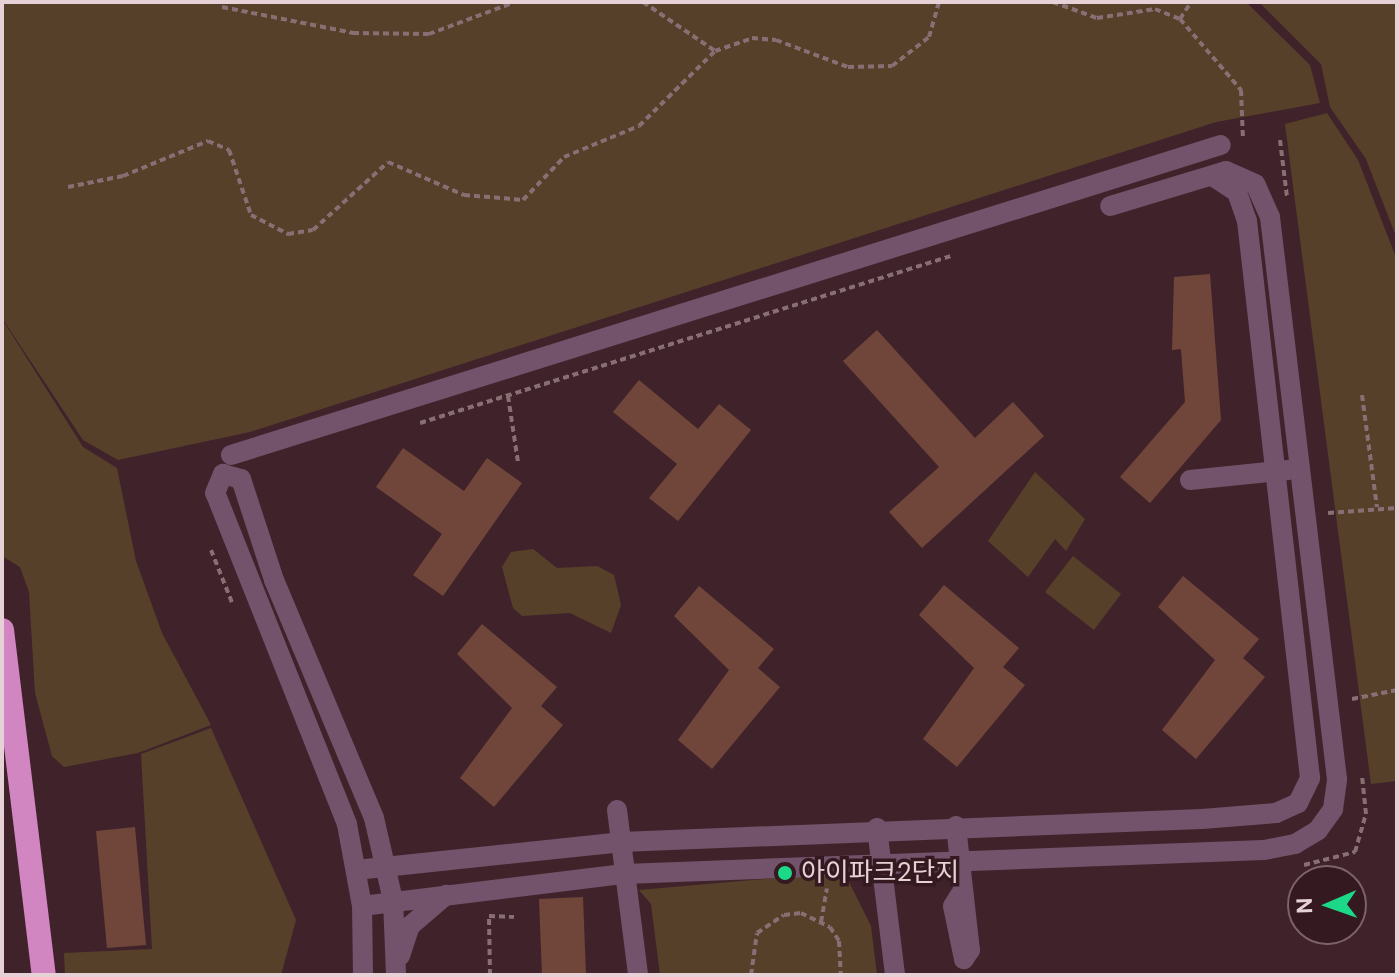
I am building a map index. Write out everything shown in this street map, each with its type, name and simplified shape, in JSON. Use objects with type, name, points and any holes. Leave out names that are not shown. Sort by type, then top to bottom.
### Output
[{"type":"highway","points":[[2,630],[44,975]]},
{"type":"street","points":[[231,455],[1221,145]]},
{"type":"street","points":[[356,870],[621,842],[877,828],[1202,819],[1276,813],[1298,803],[1310,778],[1247,221],[1237,192],[1212,176]]},
{"type":"street","points":[[362,906],[454,890],[624,874],[881,860],[1264,850],[1318,830],[1333,809],[1337,779],[1270,217],[1245,177],[1212,176],[1110,206]]},
{"type":"street","points":[[1190,480],[1300,468]]},
{"type":"street","points":[[363,975],[362,906],[356,870],[317,734],[251,593],[215,493],[223,474],[241,479],[386,865],[393,900],[396,971]]},
{"type":"street","points":[[617,810],[638,975]]},
{"type":"street","points":[[956,826],[960,895]]},
{"type":"street","points":[[877,828],[895,975]]},
{"type":"street","points":[[396,971],[410,926],[454,890]]},
{"type":"path","points":[[222,7],[353,33],[429,34],[515,2]]},
{"type":"path","points":[[643,2],[715,51]]},
{"type":"path","points":[[68,187],[123,176],[208,141],[229,150],[251,215],[288,234],[313,230],[388,162],[464,195],[523,200],[564,157],[639,126],[715,51],[752,38],[776,40],[848,67],[892,66],[929,37],[939,2]]},
{"type":"path","points":[[1053,2],[1097,18],[1155,9],[1180,19],[1241,90],[1245,177]]},
{"type":"path","points":[[1180,19],[1191,2]]},
{"type":"path","points":[[1280,140],[1288,202]]},
{"type":"path","points":[[420,423],[959,253]]},
{"type":"path","points":[[1362,395],[1377,507]]},
{"type":"path","points":[[508,396],[518,462]]},
{"type":"path","points":[[1326,497],[1330,528]]},
{"type":"path","points":[[1328,513],[1377,507],[1397,508]]},
{"type":"path","points":[[1350,683],[1353,713]]},
{"type":"path","points":[[1352,699],[1397,690]]},
{"type":"path","points":[[1298,865],[1355,852],[1366,814],[1361,771]]},
{"type":"path","points":[[821,922],[827,882]]},
{"type":"path","points":[[751,975],[750,948],[769,922],[801,913],[821,922],[839,941],[841,975]]},
{"type":"path","points":[[490,975],[489,916],[514,917]]},
{"type":"shaded area","points":[[2,2],[1246,2],[1310,65],[1320,103],[1216,122],[250,432],[118,460],[83,440],[2,318]]},
{"type":"shaded area","points":[[1259,2],[1397,2],[1397,239],[1366,159],[1330,107],[1321,64]]},
{"type":"shaded area","points":[[1327,113],[1358,160],[1397,260],[1397,781],[1371,784],[1285,124]]},
{"type":"shaded area","points":[[4,322],[83,447],[117,468],[136,561],[162,633],[211,725],[138,753],[64,767],[52,756],[35,693],[29,592],[20,567],[2,556]]},
{"type":"shaded area","points":[[1035,472],[1085,519],[1066,551],[1055,539],[1028,577],[988,541]]},
{"type":"shaded area","points":[[533,549],[557,568],[597,566],[614,575],[621,605],[611,633],[570,613],[522,616],[513,608],[502,567],[511,552]]},
{"type":"shaded area","points":[[1073,556],[1121,594],[1094,630],[1045,592]]},
{"type":"shaded area","points":[[211,728],[296,920],[281,975],[65,975],[64,953],[152,949],[141,754]]},
{"type":"shaded area","points":[[834,873],[849,882],[871,926],[877,975],[660,975],[651,904],[639,890]]},
{"type":"building","points":[[1210,274],[1221,420],[1150,503],[1120,477],[1185,402],[1181,349],[1172,350],[1174,277]]},
{"type":"building","points":[[877,330],[975,438],[1013,402],[1044,436],[922,548],[889,512],[939,467],[843,361]]},
{"type":"building","points":[[639,380],[698,429],[719,404],[751,430],[678,521],[649,498],[677,464],[613,412]]},
{"type":"building","points":[[403,448],[464,491],[487,458],[522,483],[443,596],[413,575],[442,534],[376,487]]},
{"type":"building","points":[[1183,576],[1259,639],[1243,658],[1265,677],[1196,759],[1162,730],[1215,660],[1158,607]]},
{"type":"building","points":[[944,585],[1019,648],[1003,667],[1025,685],[957,767],[923,739],[974,668],[919,615]]},
{"type":"building","points":[[699,586],[774,649],[758,668],[780,687],[712,769],[678,740],[729,670],[674,616]]},
{"type":"building","points":[[482,624],[557,687],[541,706],[563,725],[494,807],[460,778],[512,708],[457,654]]},
{"type":"building","points":[[135,827],[146,945],[107,948],[96,831]]},
{"type":"building","points":[[583,897],[586,975],[542,975],[539,899]]},
{"type":"place","name":"아이파크2단지","points":[[785,873]]}]
